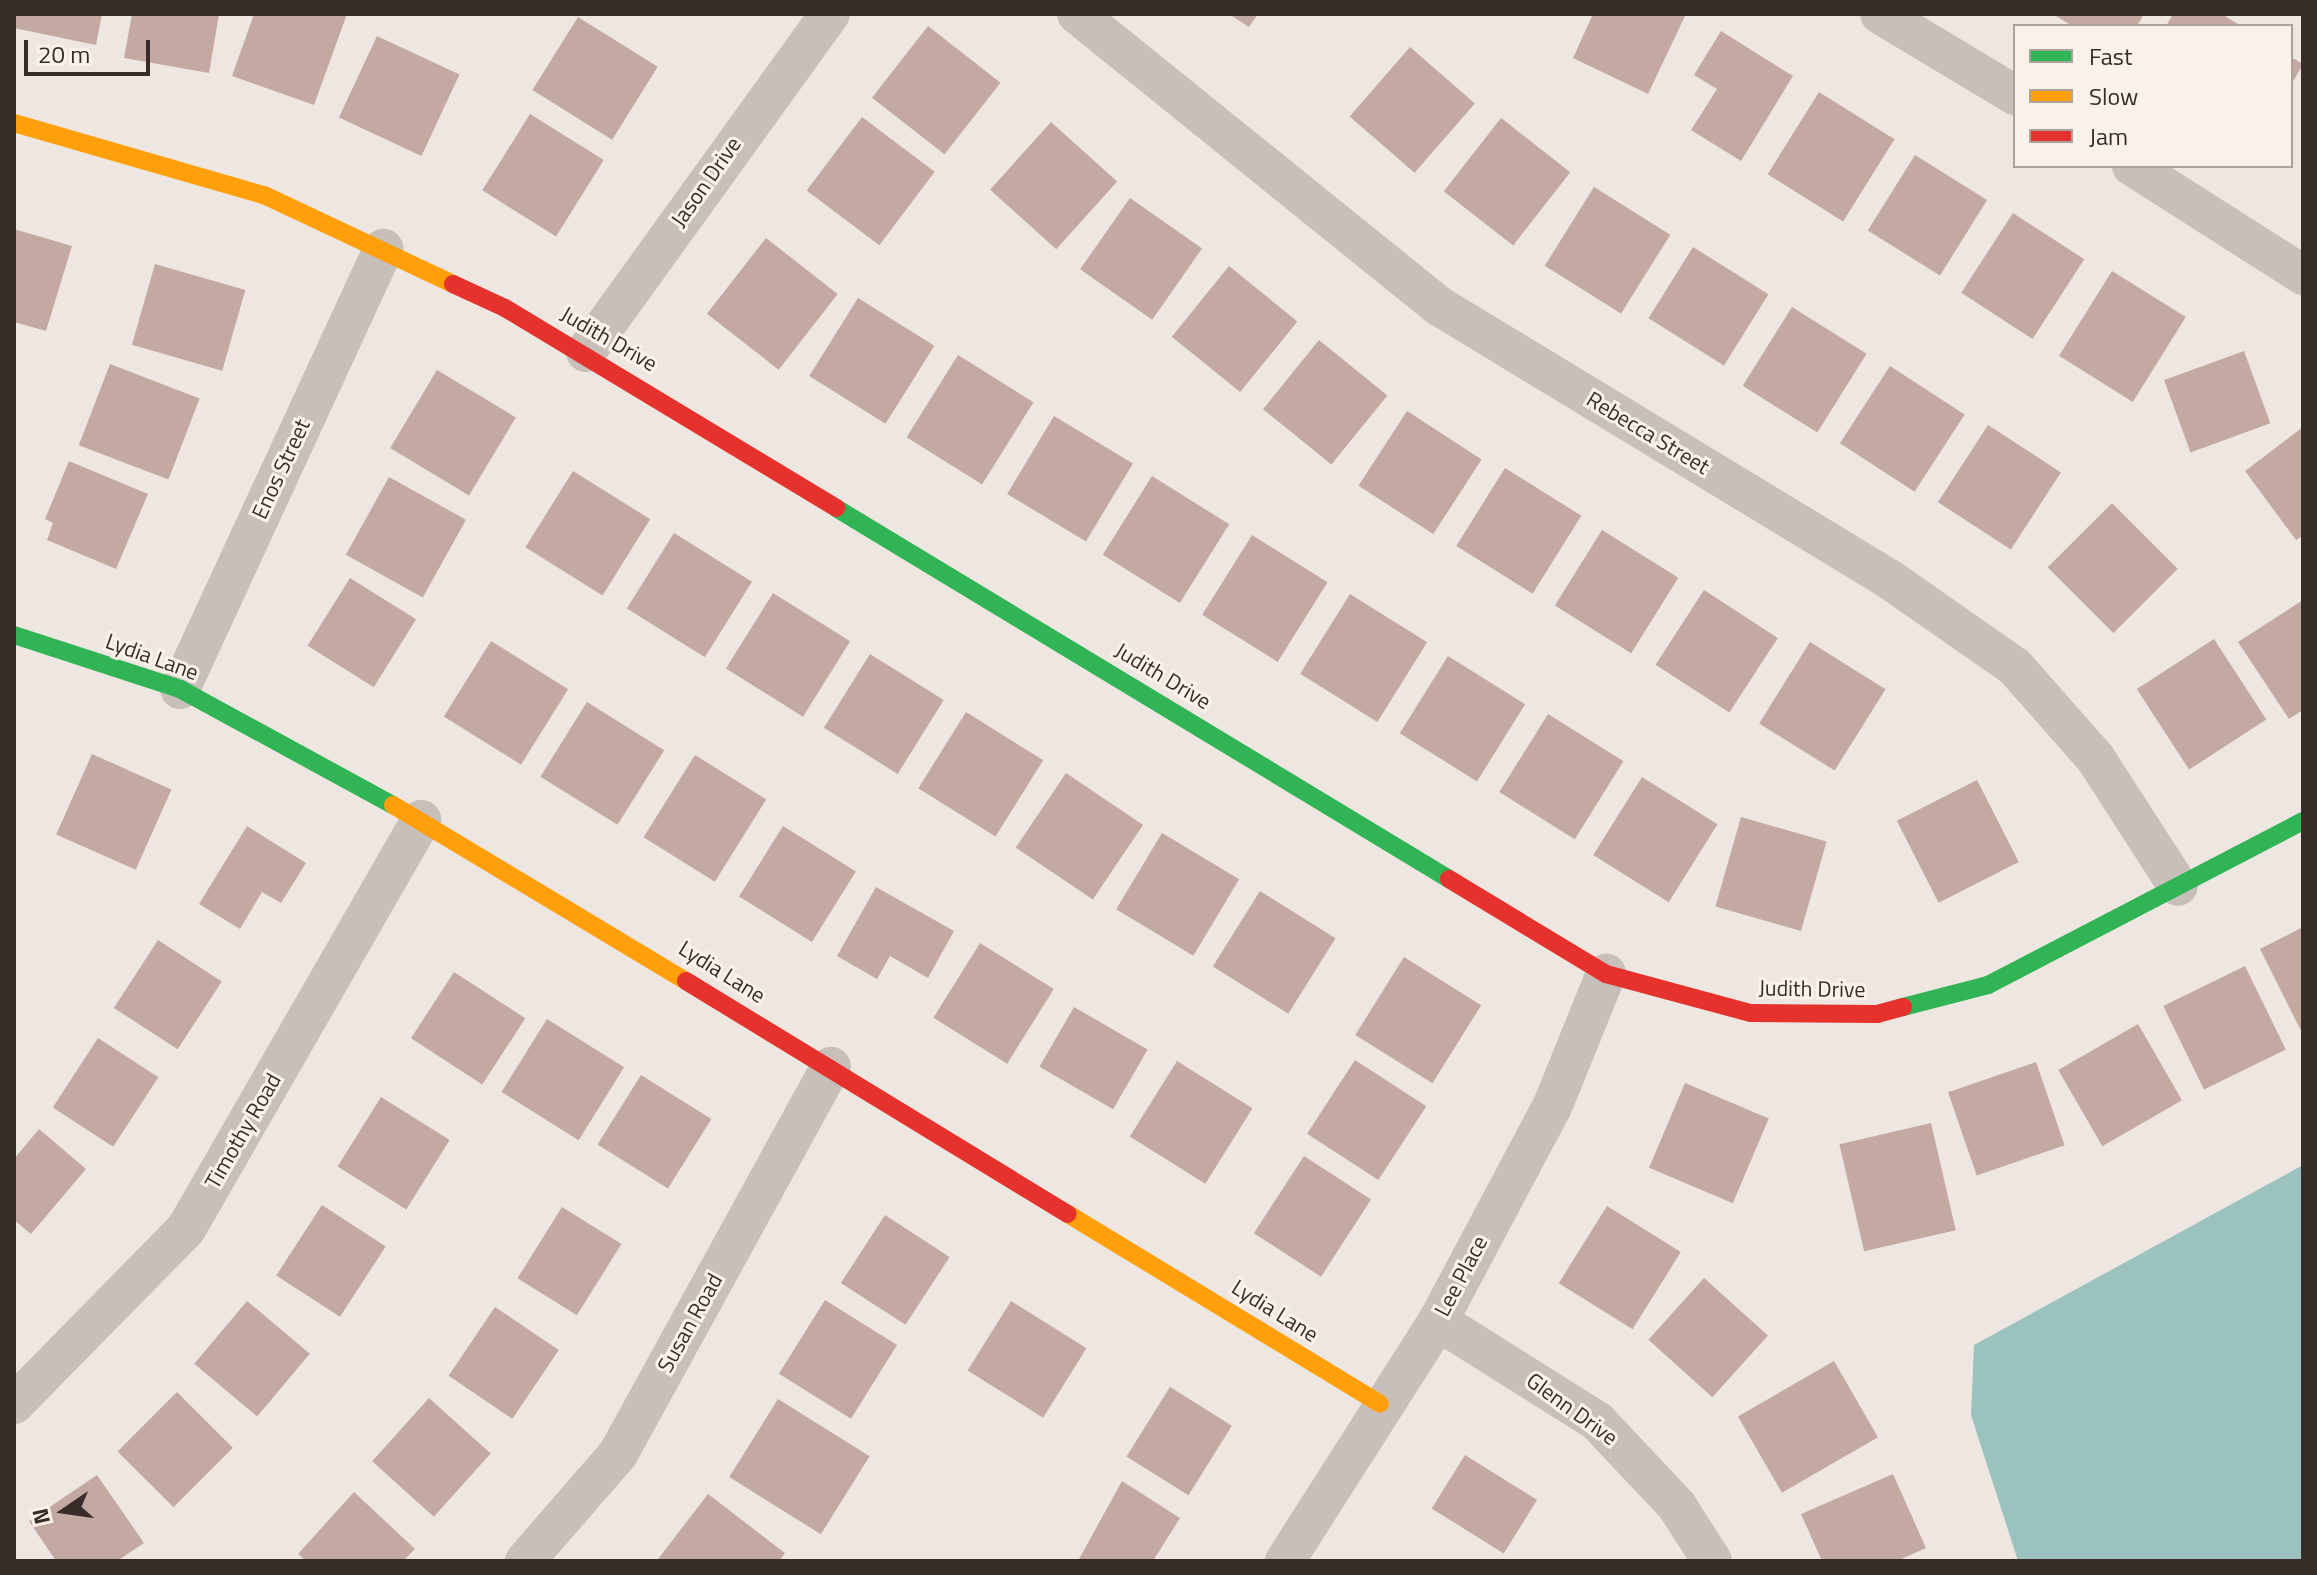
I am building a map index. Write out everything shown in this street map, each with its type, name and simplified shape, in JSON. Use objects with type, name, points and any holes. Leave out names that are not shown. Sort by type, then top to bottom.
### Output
[{"type":"street","name":"Jason Drive","points":[[586,352],[830,14]]},
{"type":"street","name":"Rebecca Street","points":[[1077,14],[1439,306],[1889,579],[2015,667],[2096,759],[2178,886]]},
{"type":"street","points":[[1880,14],[2013,94]]},
{"type":"street","name":"Judith Drive","points":[[14,123],[264,195],[383,249],[586,352],[1606,974],[1751,1013],[1877,1014],[1988,985],[2303,821]]},
{"type":"street","points":[[2135,168],[2303,275]]},
{"type":"street","name":"Enos Street","points":[[180,689],[383,249]]},
{"type":"street","name":"Lydia Lane","points":[[14,635],[180,689],[421,820],[1380,1404]]},
{"type":"street","name":"Timothy Road","points":[[14,1404],[186,1229],[421,820]]},
{"type":"street","name":"Lee Place","points":[[1285,1561],[1380,1404],[1438,1321],[1552,1107],[1606,974]]},
{"type":"street","name":"Susan Road","points":[[525,1561],[618,1454],[831,1067]]},
{"type":"street","name":"Glenn Drive","points":[[1438,1321],[1562,1396],[1618,1439],[1677,1506],[1712,1561]]},
{"type":"water","points":[[2303,1165],[2303,1561],[2018,1561],[1971,1415],[1974,1345]]},
{"type":"building","points":[[15,14],[102,14],[96,45],[14,28]]},
{"type":"building","points":[[132,14],[219,14],[209,73],[124,58]]},
{"type":"building","points":[[254,14],[347,14],[314,105],[232,76]]},
{"type":"building","points":[[1229,14],[1258,14],[1249,27]]},
{"type":"building","points":[[1593,14],[1686,14],[1648,94],[1573,58]]},
{"type":"building","points":[[2053,14],[2144,14],[2138,24],[2069,24]]},
{"type":"building","points":[[2173,14],[2222,14],[2238,24],[2167,24]]},
{"type":"building","points":[[578,17],[658,67],[612,140],[532,90]]},
{"type":"building","points":[[928,26],[1000,83],[944,154],[872,98]]},
{"type":"building","points":[[1721,31],[1793,76],[1741,161],[1691,130],[1717,89],[1694,75]]},
{"type":"building","points":[[377,36],[459,74],[421,156],[339,118]]},
{"type":"building","points":[[1410,47],[1475,103],[1415,173],[1350,116]]},
{"type":"building","points":[[2293,58],[2303,64],[2293,82]]},
{"type":"building","points":[[1819,92],[1894,139],[1843,221],[1768,174]]},
{"type":"building","points":[[530,114],[604,160],[556,236],[482,190]]},
{"type":"building","points":[[862,117],[935,172],[879,245],[807,190]]},
{"type":"building","points":[[1501,118],[1570,172],[1513,245],[1444,191]]},
{"type":"building","points":[[1051,122],[1117,182],[1056,249],[990,190]]},
{"type":"building","points":[[1915,155],[1987,200],[1940,276],[1868,230]]},
{"type":"building","points":[[1594,187],[1670,235],[1621,314],[1545,266]]},
{"type":"building","points":[[1130,198],[1202,248],[1152,320],[1080,269]]},
{"type":"building","points":[[2013,213],[2084,259],[2033,339],[1961,293]]},
{"type":"building","points":[[14,229],[72,246],[46,331],[14,322]]},
{"type":"building","points":[[766,238],[838,294],[779,370],[707,314]]},
{"type":"building","points":[[1693,247],[1768,294],[1724,365],[1648,318]]},
{"type":"building","points":[[155,264],[245,290],[222,371],[132,345]]},
{"type":"building","points":[[1229,266],[1297,321],[1240,392],[1172,337]]},
{"type":"building","points":[[2112,271],[2186,317],[2133,402],[2059,356]]},
{"type":"building","points":[[858,298],[934,346],[886,424],[809,376]]},
{"type":"building","points":[[1792,307],[1867,354],[1817,433],[1743,386]]},
{"type":"building","points":[[1319,340],[1387,395],[1331,465],[1263,409]]},
{"type":"building","points":[[2244,351],[2270,423],[2190,452],[2164,380]]},
{"type":"building","points":[[958,355],[1033,402],[982,484],[907,437]]},
{"type":"building","points":[[110,364],[200,398],[168,480],[79,445]]},
{"type":"building","points":[[1890,366],[1965,414],[1915,492],[1840,443]]},
{"type":"building","points":[[437,370],[516,417],[469,495],[390,448]]},
{"type":"building","points":[[1407,411],[1482,459],[1433,534],[1359,486]]},
{"type":"building","points":[[1054,416],[1133,463],[1086,541],[1007,494]]},
{"type":"building","points":[[1988,425],[2061,472],[2011,550],[1938,502]]},
{"type":"building","points":[[2303,427],[2303,536],[2296,540],[2245,471]]},
{"type":"building","points":[[69,461],[148,494],[116,569],[47,540],[53,523],[45,519]]},
{"type":"building","points":[[1505,468],[1581,516],[1533,594],[1456,546]]},
{"type":"building","points":[[573,471],[650,519],[602,596],[525,547]]},
{"type":"building","points":[[1152,476],[1229,524],[1180,603],[1103,555]]},
{"type":"building","points":[[389,477],[466,520],[423,598],[346,555]]},
{"type":"building","points":[[2112,503],[2178,569],[2113,633],[2048,567]]},
{"type":"building","points":[[1602,530],[1678,578],[1631,653],[1555,605]]},
{"type":"building","points":[[674,533],[752,582],[705,657],[627,608]]},
{"type":"building","points":[[1252,535],[1327,582],[1278,662],[1202,615]]},
{"type":"building","points":[[350,578],[416,619],[374,687],[308,646]]},
{"type":"building","points":[[1704,590],[1778,638],[1729,713],[1656,665]]},
{"type":"building","points":[[773,593],[850,641],[803,717],[726,668]]},
{"type":"building","points":[[1350,594],[1427,642],[1377,722],[1300,674]]},
{"type":"building","points":[[2303,600],[2303,710],[2289,719],[2238,642]]},
{"type":"building","points":[[2214,639],[2266,720],[2189,770],[2137,689]]},
{"type":"building","points":[[491,641],[568,689],[521,765],[444,716]]},
{"type":"building","points":[[1810,642],[1885,689],[1835,771],[1759,723]]},
{"type":"building","points":[[870,654],[944,700],[898,774],[824,728]]},
{"type":"building","points":[[1448,656],[1525,704],[1477,781],[1400,733]]},
{"type":"building","points":[[587,702],[664,750],[618,825],[540,777]]},
{"type":"building","points":[[966,712],[1043,760],[995,837],[918,788]]},
{"type":"building","points":[[1548,714],[1623,761],[1575,839],[1499,792]]},
{"type":"building","points":[[92,754],[171,789],[136,870],[56,834]]},
{"type":"building","points":[[695,755],[766,800],[715,882],[644,837]]},
{"type":"building","points":[[1066,773],[1143,825],[1093,900],[1016,848]]},
{"type":"building","points":[[1642,777],[1717,824],[1669,902],[1593,855]]},
{"type":"building","points":[[1977,780],[2019,862],[1939,903],[1897,821]]},
{"type":"building","points":[[1741,817],[1827,842],[1801,931],[1715,906]]},
{"type":"building","points":[[247,826],[306,863],[281,903],[262,892],[240,929],[199,904]]},
{"type":"building","points":[[783,826],[856,872],[812,942],[739,896]]},
{"type":"building","points":[[1162,833],[1239,879],[1193,956],[1116,909]]},
{"type":"building","points":[[876,887],[954,931],[928,978],[890,956],[877,979],[837,956]]},
{"type":"building","points":[[1260,891],[1335,938],[1288,1014],[1213,966]]},
{"type":"building","points":[[2303,927],[2303,1028],[2300,1029],[2260,949]]},
{"type":"building","points":[[158,940],[222,981],[178,1049],[114,1008]]},
{"type":"building","points":[[980,943],[1054,989],[1007,1064],[933,1018]]},
{"type":"building","points":[[1404,957],[1481,1005],[1432,1083],[1355,1035]]},
{"type":"building","points":[[2245,966],[2286,1050],[2204,1089],[2163,1006]]},
{"type":"building","points":[[454,972],[525,1018],[482,1085],[411,1038]]},
{"type":"building","points":[[1074,1007],[1148,1050],[1113,1109],[1040,1067]]},
{"type":"building","points":[[547,1019],[624,1067],[579,1140],[501,1092]]},
{"type":"building","points":[[2138,1024],[2182,1100],[2102,1146],[2058,1070]]},
{"type":"building","points":[[98,1038],[158,1077],[113,1147],[53,1108]]},
{"type":"building","points":[[1355,1060],[1426,1106],[1378,1180],[1307,1134]]},
{"type":"building","points":[[1177,1061],[1252,1108],[1205,1184],[1130,1136]]},
{"type":"building","points":[[2036,1062],[2065,1145],[1977,1175],[1948,1092]]},
{"type":"building","points":[[641,1075],[711,1119],[668,1189],[598,1145]]},
{"type":"building","points":[[1685,1083],[1769,1119],[1733,1203],[1649,1168]]},
{"type":"building","points":[[381,1097],[450,1140],[406,1209],[338,1167]]},
{"type":"building","points":[[1931,1123],[1956,1230],[1864,1251],[1839,1144]]},
{"type":"building","points":[[39,1129],[86,1169],[31,1234],[14,1220],[14,1159]]},
{"type":"building","points":[[1304,1156],[1371,1200],[1321,1277],[1254,1233]]},
{"type":"building","points":[[322,1205],[386,1246],[340,1317],[276,1275]]},
{"type":"building","points":[[1607,1206],[1681,1252],[1633,1329],[1559,1283]]},
{"type":"building","points":[[562,1207],[621,1244],[577,1315],[517,1278]]},
{"type":"building","points":[[885,1215],[950,1257],[905,1325],[841,1283]]},
{"type":"building","points":[[1704,1278],[1768,1336],[1712,1397],[1648,1340]]},
{"type":"building","points":[[825,1300],[897,1345],[851,1419],[779,1374]]},
{"type":"building","points":[[247,1301],[310,1354],[257,1417],[194,1364]]},
{"type":"building","points":[[1011,1301],[1086,1348],[1043,1418],[968,1371]]},
{"type":"building","points":[[495,1307],[559,1350],[512,1419],[449,1376]]},
{"type":"building","points":[[1834,1361],[1878,1437],[1782,1493],[1738,1416]]},
{"type":"building","points":[[1170,1387],[1232,1426],[1188,1495],[1127,1457]]},
{"type":"building","points":[[177,1392],[233,1448],[173,1507],[118,1451]]},
{"type":"building","points":[[429,1398],[491,1454],[434,1517],[372,1461]]},
{"type":"building","points":[[778,1399],[870,1456],[821,1534],[729,1477]]},
{"type":"building","points":[[1465,1455],[1537,1500],[1504,1553],[1432,1508]]},
{"type":"building","points":[[1893,1474],[1926,1548],[1897,1561],[1822,1561],[1801,1514]]},
{"type":"building","points":[[97,1475],[144,1543],[117,1561],[56,1561],[29,1521]]},
{"type":"building","points":[[1122,1481],[1180,1518],[1153,1561],[1078,1561]]},
{"type":"building","points":[[354,1492],[415,1549],[403,1561],[306,1561],[298,1554]]},
{"type":"building","points":[[708,1494],[785,1553],[779,1561],[658,1559]]},
{"type":"traffic: fast","points":[[836,508],[1449,879]]},
{"type":"traffic: fast","points":[[14,635],[180,689],[393,805]]},
{"type":"traffic: fast","points":[[1903,1007],[1988,985],[2303,821]]},
{"type":"traffic: slow","points":[[14,123],[264,195],[453,284]]},
{"type":"traffic: slow","points":[[393,805],[686,981]]},
{"type":"traffic: slow","points":[[1068,1214],[1380,1404]]},
{"type":"traffic: jam","points":[[453,284],[505,308],[836,508]]},
{"type":"traffic: jam","points":[[1449,879],[1606,974],[1751,1013],[1877,1014],[1903,1007]]},
{"type":"traffic: jam","points":[[686,981],[1068,1214]]}]
